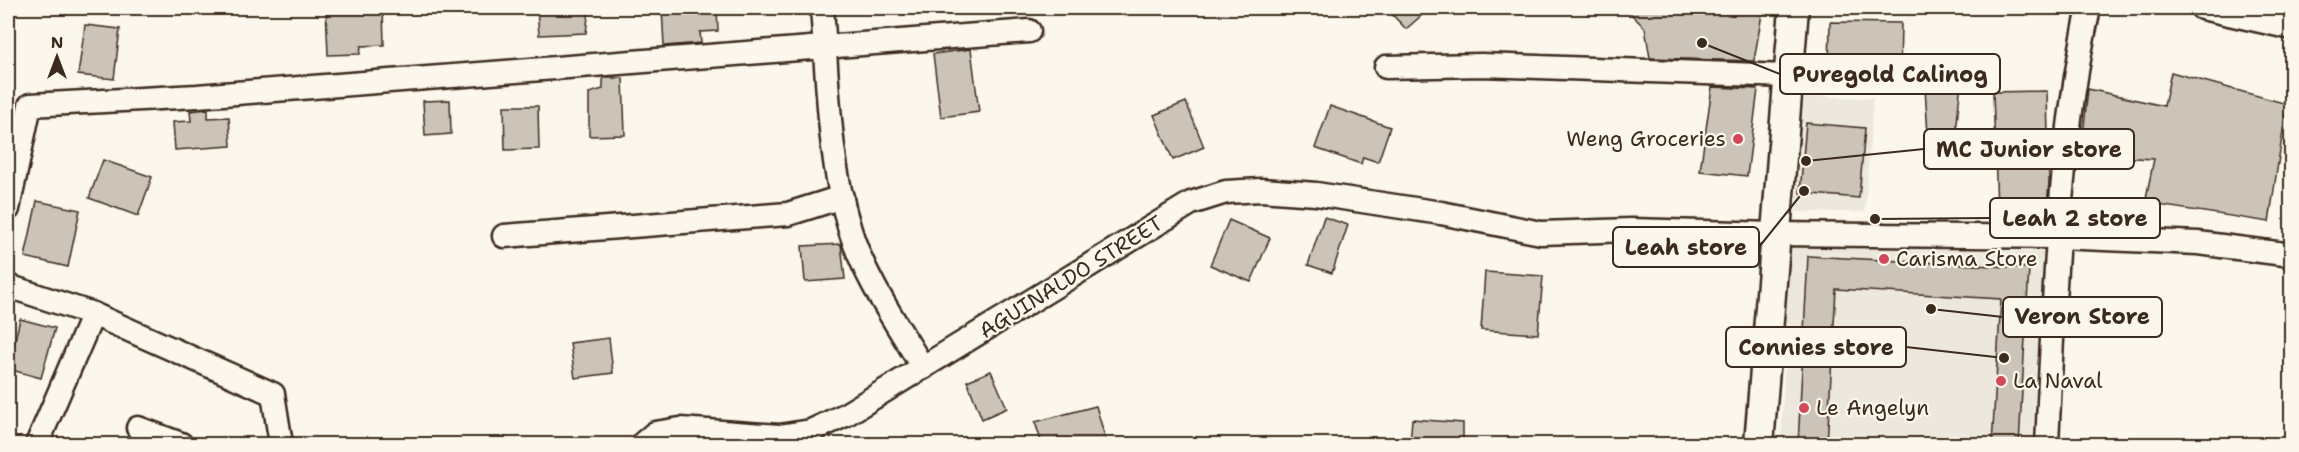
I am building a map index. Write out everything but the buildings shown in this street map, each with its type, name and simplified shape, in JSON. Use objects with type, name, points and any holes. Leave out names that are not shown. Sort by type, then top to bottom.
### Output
[{"type":"main road","points":[[1759,444],[1794,8]]},
{"type":"street","points":[[822,8],[833,164],[851,232],[875,286],[922,368]]},
{"type":"street","points":[[2047,444],[2058,237],[2079,52],[2089,8]]},
{"type":"street","points":[[2202,8],[2292,28]]},
{"type":"street","points":[[8,208],[30,105],[197,96],[825,49],[1029,31]]},
{"type":"street","points":[[1386,67],[1481,65],[1788,76]]},
{"type":"street","name":"AGUINALDO STREET","points":[[642,444],[655,433],[680,429],[779,436],[811,431],[846,415],[1191,203],[1226,192],[1261,190],[1316,194],[1441,213],[1541,233],[1632,230],[2058,237],[2198,243],[2292,255]]},
{"type":"street","points":[[504,236],[788,214],[842,197]]},
{"type":"street","points":[[8,286],[93,314],[273,394],[281,444]]},
{"type":"street","points":[[37,444],[93,314]]},
{"type":"street","points":[[138,428],[181,444]]},
{"type":"shaded area","points":[[1804,96],[1873,98],[1865,212],[1796,212]]},
{"type":"shaded area","points":[[1790,246],[2044,252],[2032,444],[1781,444]]},
{"type":"place","name":"Puregold Calinog","points":[[1702,43]]},
{"type":"place","name":"Weng Groceries","points":[[1738,139]]},
{"type":"place","name":"MC Junior store","points":[[1806,161]]},
{"type":"place","name":"Leah store","points":[[1804,191]]},
{"type":"place","name":"Leah 2 store","points":[[1875,219]]},
{"type":"place","name":"Carisma Store","points":[[1884,259]]},
{"type":"place","name":"Veron Store","points":[[1931,309]]},
{"type":"place","name":"Connies store","points":[[2004,358]]},
{"type":"place","name":"La Naval","points":[[2001,381]]},
{"type":"place","name":"Le Angelyn","points":[[1804,408]]}]
